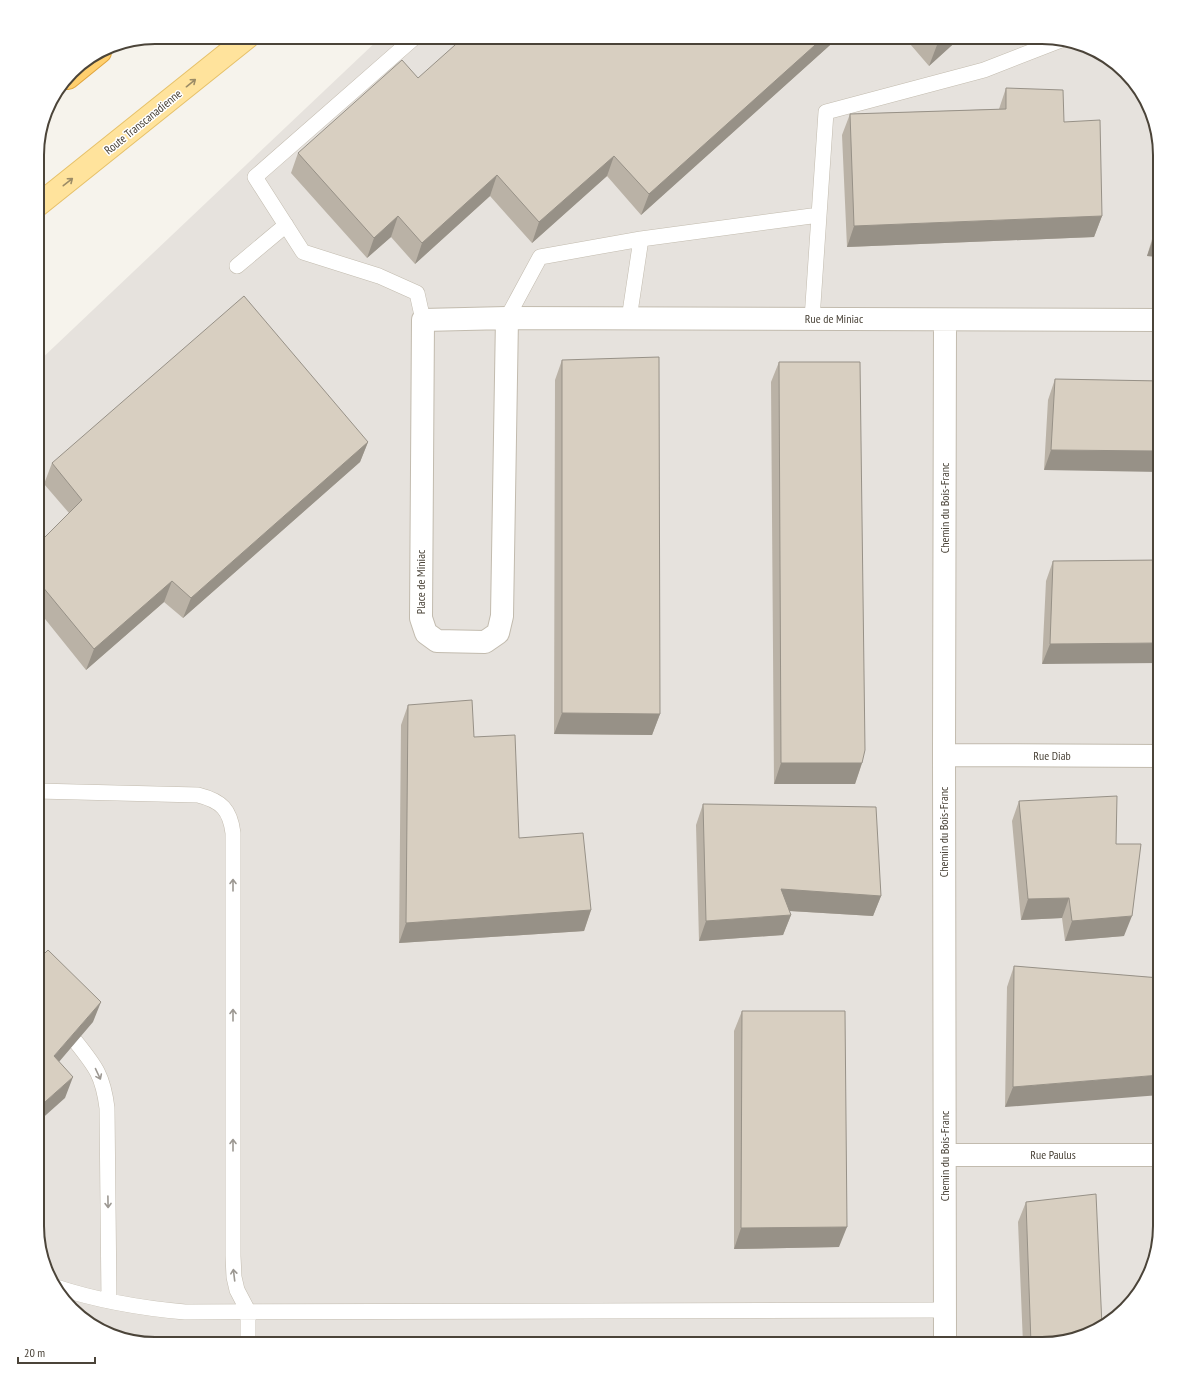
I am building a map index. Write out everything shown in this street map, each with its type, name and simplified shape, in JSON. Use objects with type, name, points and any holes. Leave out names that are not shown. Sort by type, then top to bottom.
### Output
[{"type":"main road","name":"Route Transcanadienne","points":[[44,200],[239,44]]},
{"type":"street","name":"Rue de Miniac","points":[[507,318],[1153,320]]},
{"type":"street","points":[[423,320],[507,318]]},
{"type":"street","name":"Place de Miniac","points":[[423,320],[421,618],[426,633],[437,640],[485,642],[498,633],[502,616],[507,318]]},
{"type":"street","name":"Chemin du Bois-Franc","points":[[945,320],[945,1337]]},
{"type":"street","name":"Rue Diab","points":[[944,755],[1153,756]]},
{"type":"street","name":"Rue Paulus","points":[[945,1155],[1153,1155]]},
{"type":"lane","points":[[406,44],[254,177],[303,252],[379,276],[417,293],[423,320]]},
{"type":"lane","points":[[812,319],[826,112],[984,70],[1051,44]]},
{"type":"lane","points":[[507,318],[540,257],[641,239],[819,215]]},
{"type":"lane","points":[[237,266],[286,225]]},
{"type":"lane","points":[[629,319],[641,239]]},
{"type":"lane","points":[[44,791],[198,795],[210,798],[220,804],[227,811],[231,820],[233,833],[233,1256],[234,1277],[237,1290],[248,1311],[248,1337]]},
{"type":"lane","points":[[76,1042],[93,1063],[100,1076],[107,1108],[109,1301]]},
{"type":"lane","points":[[64,1290],[89,1298],[145,1308],[185,1312],[945,1310]]},
{"type":"shaded area","points":[[374,44],[1049,44],[1064,46],[1091,55],[1115,72],[1130,87],[1145,112],[1152,140],[1153,155],[1153,1226],[1152,1241],[1147,1262],[1142,1275],[1125,1299],[1110,1314],[1091,1326],[1071,1333],[1042,1337],[155,1337],[140,1336],[119,1331],[106,1326],[82,1309],[67,1294],[55,1275],[46,1248],[44,1226],[44,356]]},
{"type":"building","points":[[456,44],[816,44],[649,194],[614,156],[539,222],[497,175],[422,243],[398,216],[374,238],[298,153],[402,60],[418,78]]},
{"type":"building","points":[[1006,88],[1063,90],[1064,122],[1100,120],[1102,216],[854,226],[850,114],[1006,109]]},
{"type":"building","points":[[244,296],[368,442],[191,598],[172,581],[94,649],[44,588],[44,538],[82,500],[52,463]]},
{"type":"building","points":[[659,357],[660,714],[562,713],[562,360]]},
{"type":"building","points":[[779,362],[860,362],[865,750],[862,763],[781,763]]},
{"type":"building","points":[[1055,379],[1153,381],[1153,451],[1051,450]]},
{"type":"building","points":[[1153,560],[1153,643],[1050,644],[1053,561]]},
{"type":"building","points":[[472,700],[474,737],[515,735],[519,838],[583,833],[591,910],[406,923],[408,705]]},
{"type":"building","points":[[1117,796],[1116,844],[1141,844],[1132,916],[1072,921],[1069,898],[1028,899],[1019,801]]},
{"type":"building","points":[[703,804],[876,807],[881,896],[781,889],[791,915],[706,921]]},
{"type":"building","points":[[48,950],[101,1002],[54,1056],[73,1077],[44,1103],[44,954]]},
{"type":"building","points":[[1014,966],[1153,977],[1153,1076],[1013,1087]]},
{"type":"building","points":[[742,1011],[845,1011],[847,1227],[741,1228]]},
{"type":"building","points":[[1096,1194],[1102,1320],[1091,1326],[1057,1336],[1031,1337],[1026,1202]]}]
